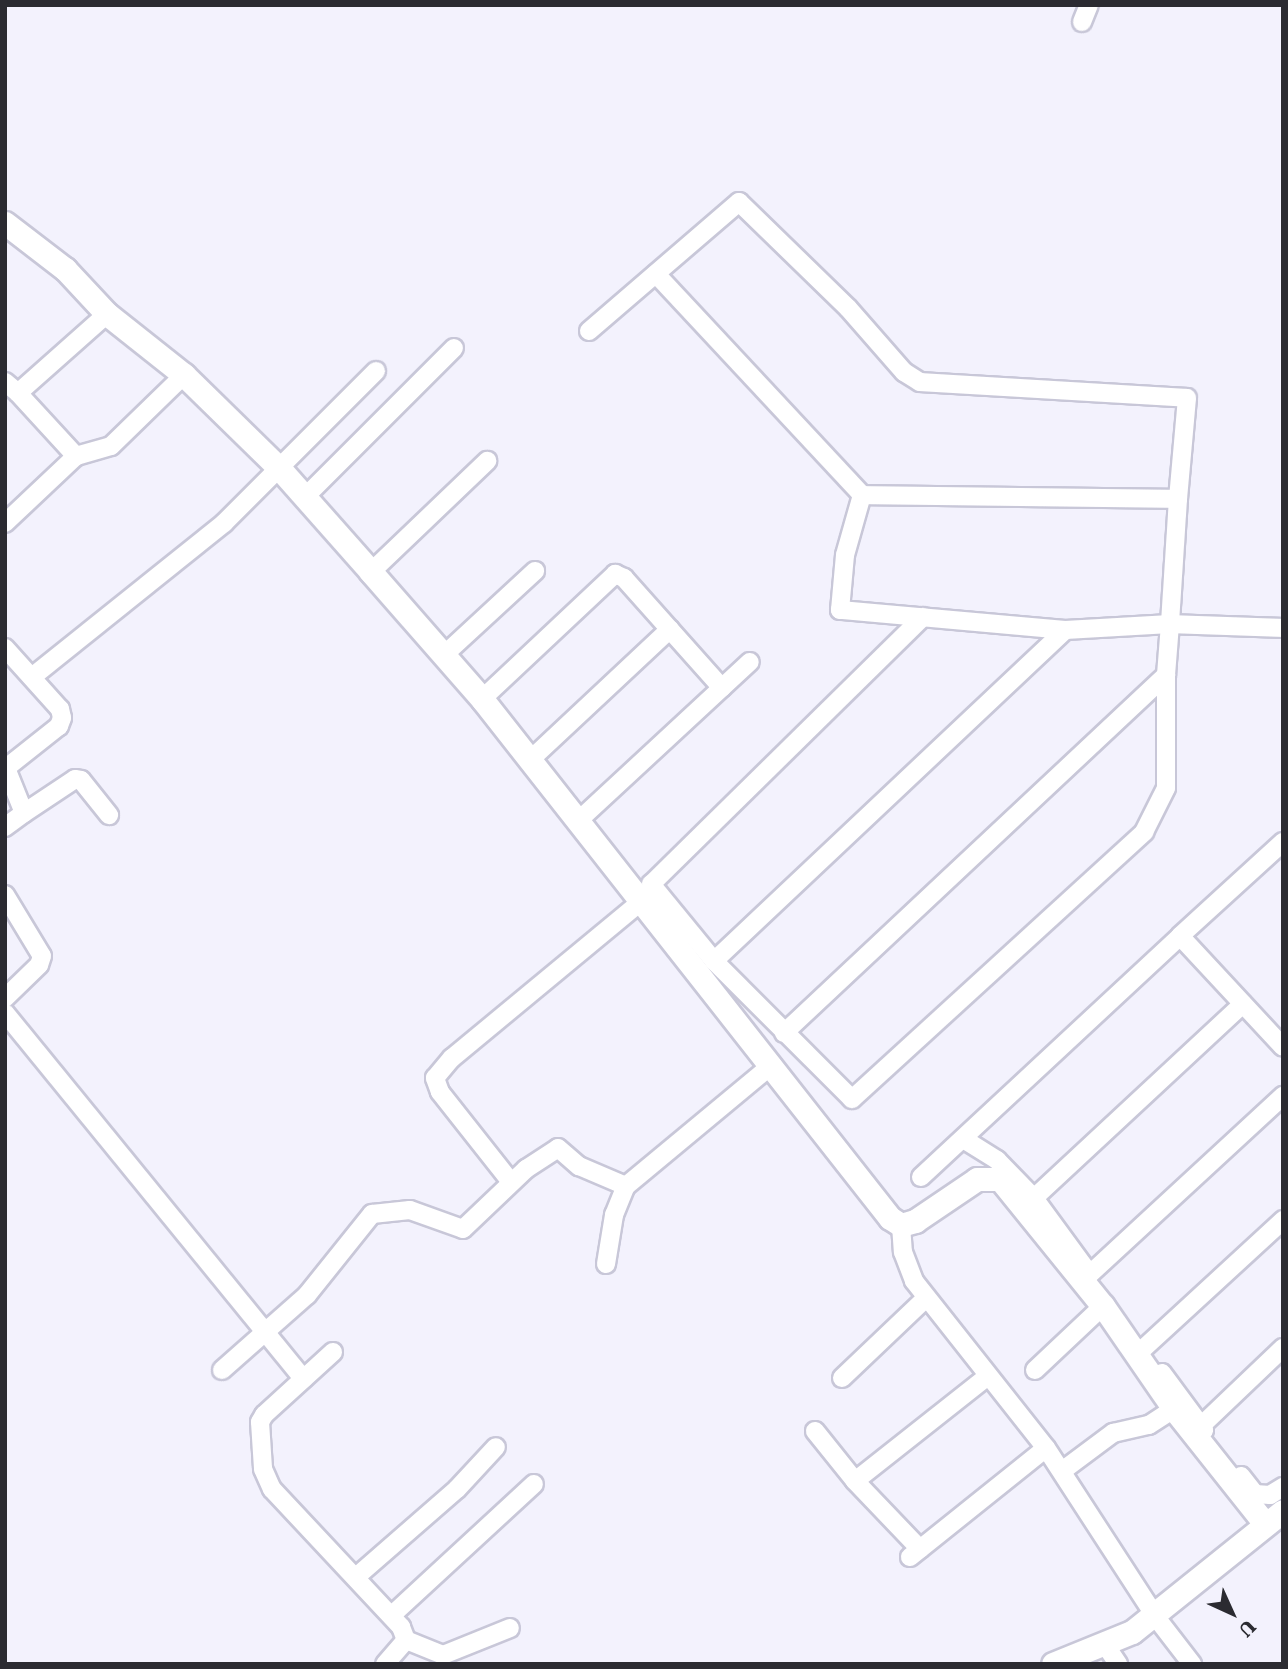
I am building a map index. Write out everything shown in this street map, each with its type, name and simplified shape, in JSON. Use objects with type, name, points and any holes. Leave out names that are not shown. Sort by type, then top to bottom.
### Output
[{"type":"street","points":[[589,331],[739,202],[848,308],[904,372],[920,382],[1187,398],[1166,675],[1166,788],[1144,832],[858,1097],[846,1096],[714,961],[651,884],[923,617]]},
{"type":"street","points":[[5,223],[65,268],[107,314],[184,375],[280,470],[371,572],[482,699],[643,900],[890,1218],[901,1225],[915,1221],[977,1179],[1000,1179],[1103,1306],[1174,1409],[1274,1518],[1112,1655],[1053,1664]]},
{"type":"street","points":[[656,274],[862,495],[1178,499]]},
{"type":"street","points":[[76,456],[12,388],[107,314]]},
{"type":"street","points":[[304,499],[454,348]]},
{"type":"street","points":[[32,677],[224,523],[280,470],[376,371]]},
{"type":"street","points":[[5,523],[76,456],[111,446],[184,375]]},
{"type":"street","points":[[371,572],[487,461]]},
{"type":"street","points":[[862,495],[845,555],[840,610],[1065,630],[1170,624],[1283,628]]},
{"type":"street","points":[[444,655],[536,571]]},
{"type":"street","points":[[482,699],[615,574],[670,629],[722,688]]},
{"type":"street","points":[[529,761],[670,629]]},
{"type":"street","points":[[714,961],[1065,630]]},
{"type":"street","points":[[5,648],[60,709],[62,718],[59,726],[6,768],[24,813]]},
{"type":"street","points":[[578,821],[750,662]]},
{"type":"street","points":[[784,1033],[1166,675]]},
{"type":"street","points":[[5,827],[75,779],[81,779],[109,815]]},
{"type":"street","points":[[921,1177],[1283,842]]},
{"type":"street","points":[[5,895],[42,956],[39,965],[5,998]]},
{"type":"street","points":[[511,1182],[440,1092],[435,1078],[452,1058],[643,900]]},
{"type":"street","points":[[1180,936],[1283,1047]]},
{"type":"street","points":[[1034,1198],[1243,1004]]},
{"type":"street","points":[[5,1013],[303,1378]]},
{"type":"street","points":[[606,1264],[614,1215],[626,1186],[772,1065]]},
{"type":"street","points":[[1090,1274],[1283,1096]]},
{"type":"street","points":[[965,1139],[997,1160],[1034,1198],[1201,1426],[1255,1494],[1270,1495],[1283,1487]]},
{"type":"street","points":[[222,1370],[324,1277],[342,1247],[372,1214],[410,1210],[463,1229],[511,1182],[558,1148],[579,1166],[626,1186]]},
{"type":"street","points":[[1144,1348],[1283,1220]]},
{"type":"street","points":[[901,1225],[906,1266],[926,1298],[1046,1448],[1155,1616],[1192,1664]]},
{"type":"street","points":[[842,1378],[926,1298]]},
{"type":"street","points":[[1035,1370],[1103,1306]]},
{"type":"street","points":[[1201,1426],[1283,1348]]},
{"type":"street","points":[[333,1352],[260,1422],[266,1481],[392,1615],[406,1640],[443,1655],[510,1628]]},
{"type":"street","points":[[855,1481],[988,1376]]},
{"type":"street","points":[[1062,1471],[1113,1433],[1149,1425],[1174,1409]]},
{"type":"street","points":[[815,1431],[915,1553],[1046,1448]]},
{"type":"street","points":[[356,1577],[457,1489],[496,1447]]},
{"type":"street","points":[[392,1615],[534,1483]]},
{"type":"street","points":[[385,1664],[406,1640]]}]
